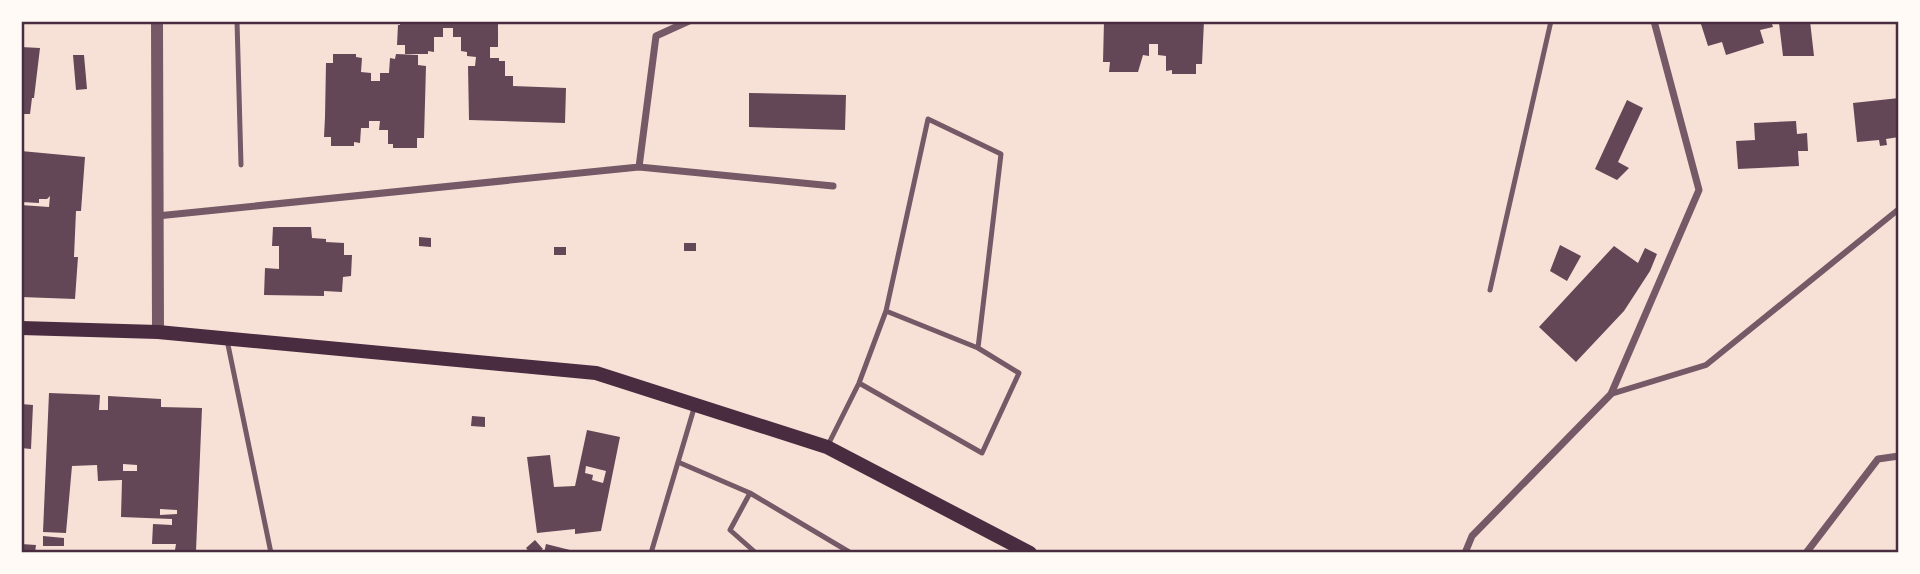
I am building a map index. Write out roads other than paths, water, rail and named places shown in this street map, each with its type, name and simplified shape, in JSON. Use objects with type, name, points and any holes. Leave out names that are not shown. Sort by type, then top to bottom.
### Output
[{"type":"main road","points":[[21,328],[158,332],[596,373],[827,447],[1030,553]]},
{"type":"street","points":[[158,21],[158,332]]},
{"type":"street","points":[[639,167],[656,36],[689,21]]},
{"type":"street","points":[[1465,553],[1472,536],[1611,394],[1699,190],[1654,21]]},
{"type":"street","points":[[157,216],[639,167],[833,186]]},
{"type":"street","points":[[1611,394],[1706,365],[1899,209]]},
{"type":"street","points":[[1806,553],[1878,459],[1899,456]]},
{"type":"lane","points":[[237,21],[241,165]]},
{"type":"lane","points":[[1490,290],[1550,21]]},
{"type":"lane","points":[[827,447],[859,383],[886,311],[928,119],[1001,154],[978,348]]},
{"type":"lane","points":[[859,383],[982,453],[1019,373],[978,348],[886,311]]},
{"type":"lane","points":[[227,339],[271,553]]},
{"type":"lane","points":[[652,553],[695,405]]},
{"type":"lane","points":[[678,462],[750,493],[851,553]]},
{"type":"lane","points":[[750,493],[730,530],[757,553]]}]
